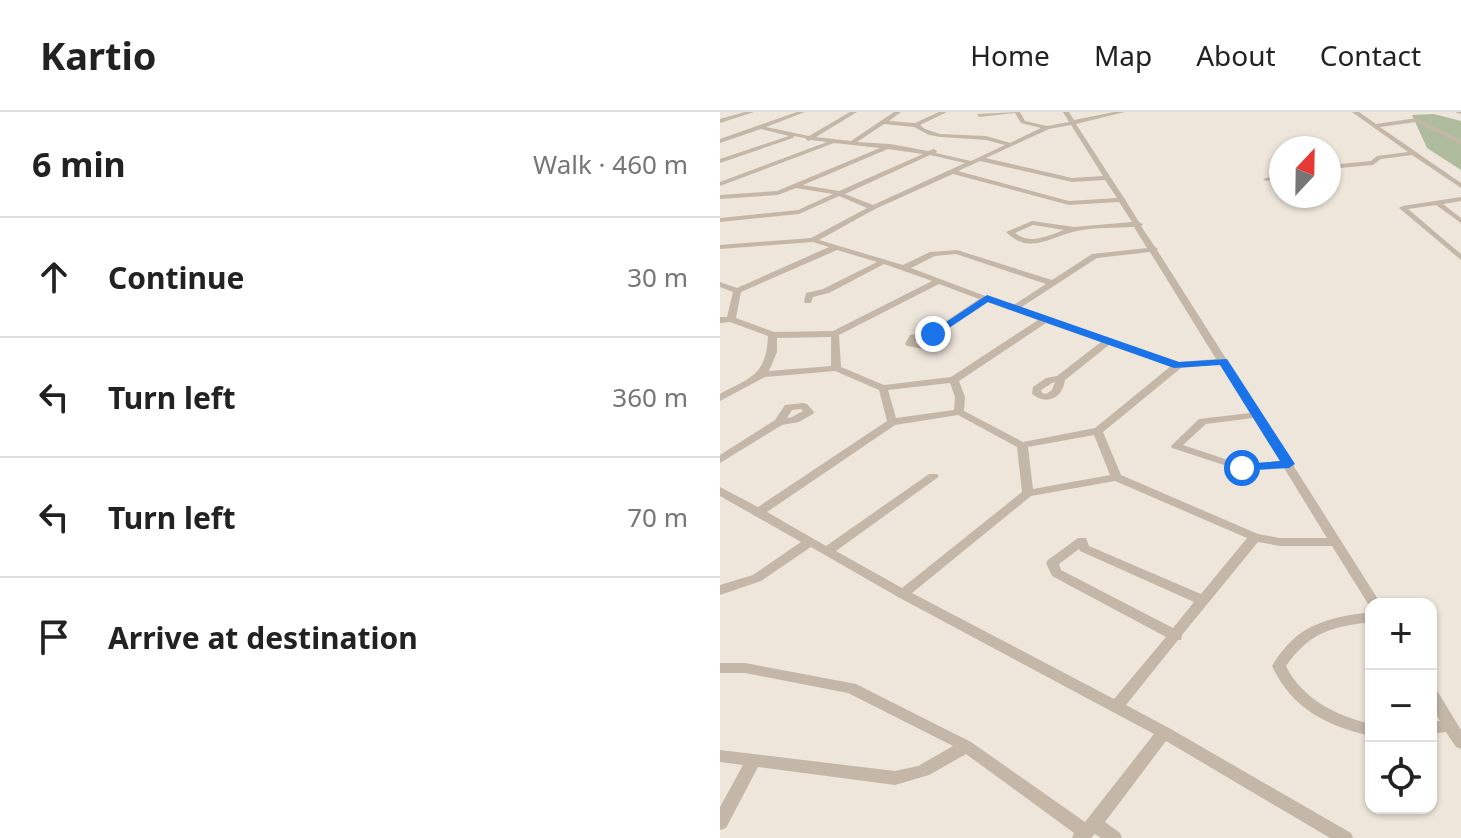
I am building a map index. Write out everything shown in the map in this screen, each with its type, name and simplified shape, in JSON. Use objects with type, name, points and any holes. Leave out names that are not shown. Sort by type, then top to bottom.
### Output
[{"type":"street","points":[[720,121],[751,112]]},
{"type":"street","points":[[720,141],[802,112]]},
{"type":"street","points":[[808,139],[854,112]]},
{"type":"street","points":[[853,142],[898,112]]},
{"type":"street","points":[[885,122],[916,125],[944,112]]},
{"type":"street","points":[[985,138],[977,113],[1015,112],[1023,122],[1047,128]]},
{"type":"street","points":[[1066,112],[1371,598]]},
{"type":"street","points":[[720,247],[813,240],[873,208],[1047,128],[1122,112]]},
{"type":"street","points":[[1355,112],[1461,186]]},
{"type":"street","points":[[1374,126],[1417,120],[1461,142]]},
{"type":"street","points":[[916,125],[922,131],[960,138],[985,138],[1011,145]]},
{"type":"street","points":[[761,127],[808,139],[934,151],[972,163]]},
{"type":"street","points":[[730,131],[741,134]]},
{"type":"street","points":[[720,161],[792,136]]},
{"type":"street","points":[[720,184],[832,142]]},
{"type":"street","points":[[720,197],[771,195],[891,145]]},
{"type":"street","points":[[720,220],[799,212],[934,151]]},
{"type":"street","points":[[1341,166],[1373,163],[1379,157],[1412,153]]},
{"type":"street","points":[[980,159],[1072,180],[1109,178]]},
{"type":"street","points":[[953,172],[1069,203],[1123,200]]},
{"type":"street","points":[[796,186],[837,193],[873,208]]},
{"type":"street","points":[[1461,199],[1402,208],[1461,258]]},
{"type":"street","points":[[1436,202],[1461,221]]},
{"type":"street","points":[[1074,229],[1040,242],[1019,238],[1010,232],[1032,223],[1074,229],[1139,224]]},
{"type":"street","points":[[813,240],[904,268],[1178,365],[1224,361]]},
{"type":"street","points":[[720,284],[737,291],[834,248]]},
{"type":"street","points":[[1013,309],[1095,256],[1154,249]]},
{"type":"street","points":[[904,268],[933,254],[957,252],[1052,283]]},
{"type":"street","points":[[826,291],[881,263]]},
{"type":"street","points":[[720,320],[731,319],[773,335],[835,334],[938,281]]},
{"type":"street","points":[[731,319],[737,291]]},
{"type":"street","points":[[933,334],[987,298]]},
{"type":"street","points":[[720,398],[763,374],[836,368],[883,388],[954,380],[1045,320]]},
{"type":"street","points":[[835,334],[836,368]]},
{"type":"street","points":[[763,374],[772,352],[773,335]]},
{"type":"street","points":[[1060,379],[1108,341]]},
{"type":"street","points":[[759,512],[892,422],[959,412],[1022,445],[1098,431],[1178,365]]},
{"type":"street","points":[[954,380],[960,397],[959,412]]},
{"type":"street","points":[[883,388],[892,422]]},
{"type":"street","points":[[1255,415],[1203,421],[1176,446],[1242,468],[1289,464]]},
{"type":"street","points":[[720,460],[779,422]]},
{"type":"street","points":[[1098,431],[1116,477]]},
{"type":"street","points":[[1022,445],[1028,493]]},
{"type":"street","points":[[827,551],[933,476]]},
{"type":"street","points":[[903,594],[1028,493],[1116,477],[1255,537],[1280,542],[1334,542]]},
{"type":"street","points":[[720,491],[903,594],[1164,732],[1345,838]]},
{"type":"street","points":[[1116,707],[1255,537]]},
{"type":"street","points":[[1176,636],[1056,573],[1052,563],[1082,541],[1084,548],[1204,601]]},
{"type":"street","points":[[720,590],[757,578],[810,542]]},
{"type":"street","points":[[1365,618],[1309,630],[1287,652],[1279,666],[1291,690],[1308,703],[1338,719],[1365,728]]},
{"type":"street","points":[[720,668],[745,668],[851,688],[966,746],[1086,831],[1114,838]]},
{"type":"street","points":[[1437,703],[1461,743]]},
{"type":"street","points":[[1437,727],[1451,725]]},
{"type":"street","points":[[1086,831],[1164,732]]},
{"type":"street","points":[[720,756],[895,778],[912,776],[930,768],[966,746]]},
{"type":"street","points":[[720,823],[754,760]]},
{"type":"green space","points":[[1434,114],[1461,121],[1461,170],[1427,148],[1412,115]]},
{"type":"route","points":[[933,334],[987,298],[1178,365],[1224,361],[1255,415],[1289,464],[1242,468]]}]
